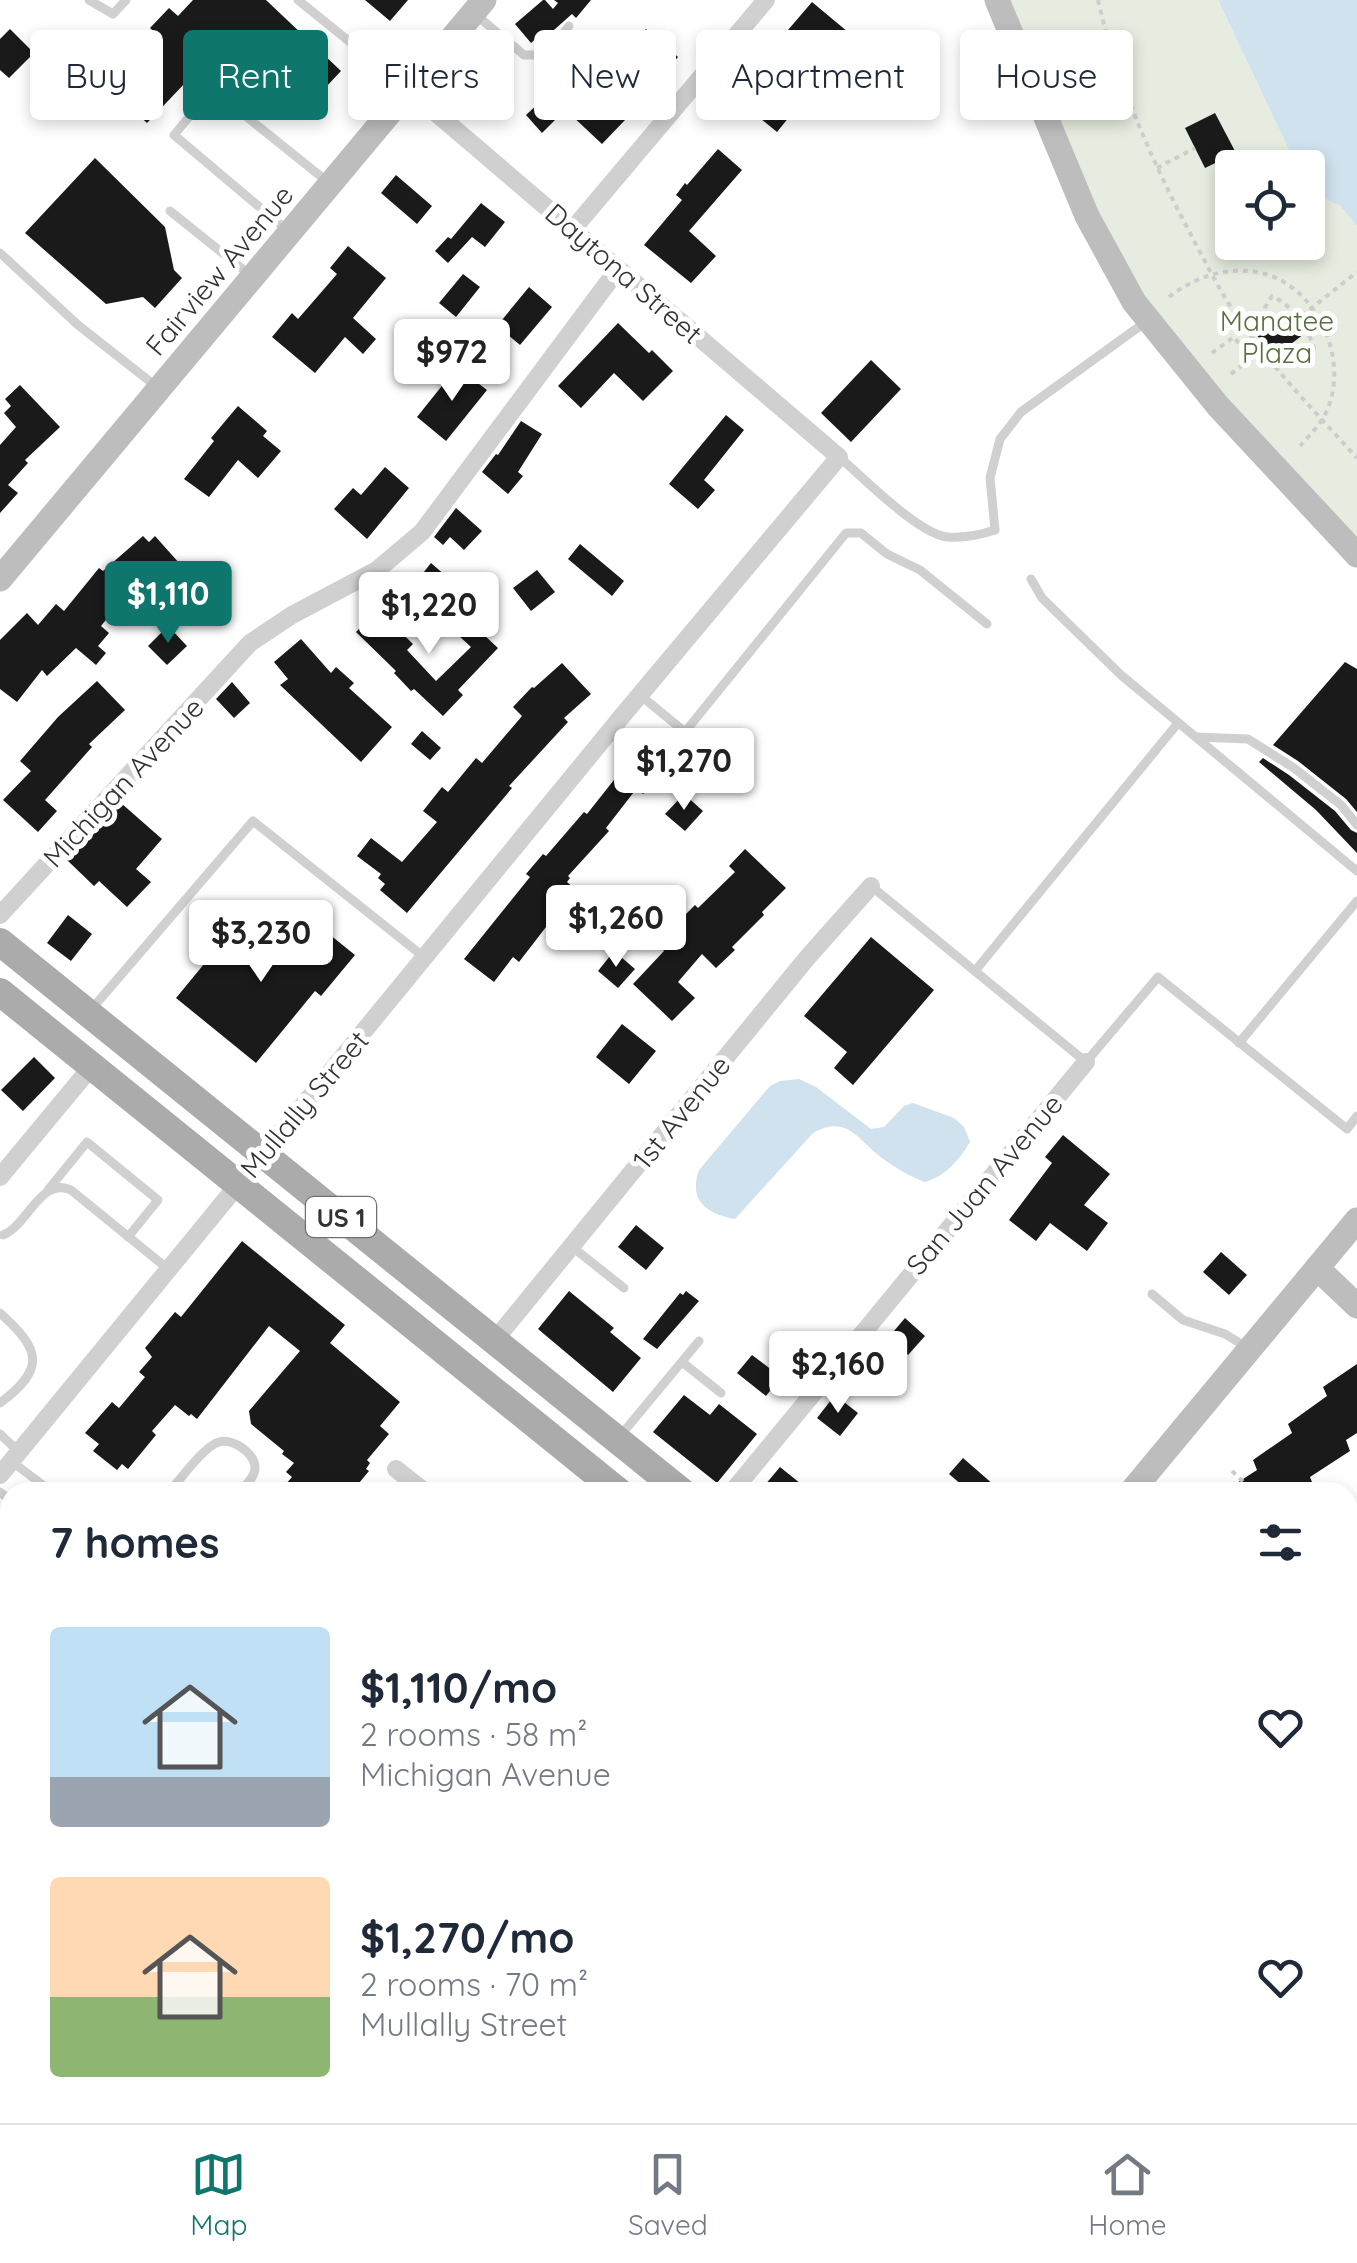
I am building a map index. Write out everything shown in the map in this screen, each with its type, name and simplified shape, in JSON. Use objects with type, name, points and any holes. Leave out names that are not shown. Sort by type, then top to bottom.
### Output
[{"type":"main road","name":"US 1","points":[[0,942],[670,1482]]},
{"type":"main road","name":"US 1","points":[[0,992],[608,1482]]},
{"type":"street","points":[[573,228],[766,0]]},
{"type":"street","points":[[996,0],[1088,216],[1134,302],[1218,406],[1357,556]]},
{"type":"street","name":"Fairview Avenue","points":[[458,30],[478,6]]},
{"type":"street","name":"Fairview Avenue","points":[[0,579],[383,120]]},
{"type":"street","name":"Daytona Street","points":[[445,120],[839,457]]},
{"type":"street","name":"Michigan Avenue","points":[[0,915],[250,644],[292,615],[377,570],[422,532],[618,269]]},
{"type":"street","name":"Mullally Street","points":[[10,1462],[839,457]]},
{"type":"street","name":"1st Avenue","points":[[494,1341],[807,958],[871,886]]},
{"type":"street","name":"San Juan Avenue","points":[[740,1482],[1086,1062]]},
{"type":"street","points":[[0,1176],[92,1066]]},
{"type":"street","points":[[1138,1482],[1357,1220]]},
{"type":"street","points":[[1317,1268],[1357,1306]]},
{"type":"street","points":[[396,1470],[411,1482]]},
{"type":"lane","points":[[88,0],[112,14],[126,0]]},
{"type":"lane","points":[[298,0],[348,41]]},
{"type":"lane","points":[[478,6],[524,55],[546,54],[569,26]]},
{"type":"lane","points":[[290,232],[174,135],[212,89],[329,182]]},
{"type":"lane","points":[[170,211],[252,277]]},
{"type":"lane","points":[[0,252],[78,325],[159,388]]},
{"type":"lane","points":[[839,457],[921,526],[945,537],[979,536],[996,530],[990,478],[1000,439],[1021,412],[1149,320]]},
{"type":"lane","points":[[640,695],[685,732],[846,534],[861,534],[886,554],[920,570],[987,624]]},
{"type":"lane","points":[[1031,579],[1042,598],[1121,676],[1357,870]]},
{"type":"lane","points":[[975,971],[1178,723]]},
{"type":"lane","points":[[1196,737],[1248,739],[1310,780],[1340,805],[1357,826]]},
{"type":"lane","points":[[89,1014],[253,821],[425,958]]},
{"type":"lane","points":[[871,886],[1086,1062],[1158,977],[1347,1129],[1357,1116]]},
{"type":"lane","points":[[1239,1042],[1357,900]]},
{"type":"lane","points":[[1,1238],[20,1223],[87,1142],[158,1200],[128,1237]]},
{"type":"lane","points":[[45,1193],[63,1186],[71,1190],[168,1269]]},
{"type":"lane","points":[[572,1246],[624,1288]]},
{"type":"lane","points":[[1152,1294],[1183,1320],[1225,1334],[1250,1349]]},
{"type":"lane","points":[[0,1313],[28,1342],[33,1365],[22,1385],[0,1403]]},
{"type":"lane","points":[[617,1440],[699,1341]]},
{"type":"lane","points":[[682,1362],[720,1393]]},
{"type":"lane","points":[[0,1434],[10,1462],[38,1482]]},
{"type":"lane","points":[[178,1482],[208,1448],[220,1441],[234,1442],[250,1456],[255,1466],[249,1482]]},
{"type":"path","points":[[1098,0],[1116,66],[1156,168],[1211,274],[1249,334],[1357,458]]},
{"type":"path","points":[[1156,168],[1195,148]]},
{"type":"path","points":[[1169,296],[1211,274],[1256,272],[1292,289],[1312,308],[1328,335],[1335,364],[1332,395],[1322,420],[1300,446]]},
{"type":"path","points":[[1296,320],[1357,272]]},
{"type":"path","points":[[1249,334],[1272,296],[1291,308],[1296,320],[1307,329],[1315,351],[1273,364]]},
{"type":"path","points":[[1212,353],[1234,337],[1250,358]]},
{"type":"path","points":[[1231,374],[1263,347]]},
{"type":"path","points":[[1232,1471],[1244,1482]]},
{"type":"green space","name":"Manatee Plaza","points":[[997,0],[1218,0],[1289,150],[1215,150],[1215,260],[1325,260],[1325,199],[1340,206],[1357,226],[1357,555],[1134,302],[1051,120],[1133,120],[1133,30],[1011,30]]},
{"type":"water","points":[[1218,0],[1357,0],[1357,226],[1340,206],[1325,199],[1325,150],[1289,150]]},
{"type":"water","points":[[799,1079],[816,1087],[871,1129],[884,1127],[904,1106],[913,1103],[954,1118],[964,1127],[970,1142],[951,1166],[925,1182],[887,1162],[851,1131],[835,1126],[825,1128],[813,1133],[735,1219],[708,1209],[696,1190],[699,1170],[770,1086]]},
{"type":"building","points":[[193,0],[266,0],[298,30],[183,30],[183,85],[163,106],[163,30],[150,28],[169,8],[178,16]]},
{"type":"building","points":[[365,0],[408,0],[390,21]]},
{"type":"building","points":[[543,0],[553,9],[558,3],[554,0],[591,0],[576,18],[572,14],[554,30],[534,30],[531,43],[515,24]]},
{"type":"building","points":[[812,2],[846,30],[788,30]]},
{"type":"building","points":[[10,29],[30,49],[30,57],[9,78],[0,70],[0,39]]},
{"type":"building","points":[[328,59],[341,71],[328,85]]},
{"type":"building","points":[[534,108],[534,120],[555,120],[542,133],[526,115]]},
{"type":"building","points":[[1215,113],[1234,150],[1215,150],[1215,163],[1205,168],[1185,128]]},
{"type":"building","points":[[576,120],[625,120],[602,144]]},
{"type":"building","points":[[762,120],[787,120],[777,132]]},
{"type":"building","points":[[718,149],[742,170],[689,231],[716,256],[691,283],[644,245],[682,200],[676,195],[685,183]]},
{"type":"building","points":[[95,158],[165,227],[174,270],[182,278],[155,308],[143,297],[106,304],[25,233]]},
{"type":"building","points":[[396,175],[432,206],[417,224],[381,193]]},
{"type":"building","points":[[481,203],[505,222],[485,247],[472,237],[448,263],[435,251],[448,237],[451,239]]},
{"type":"building","points":[[348,246],[386,278],[353,318],[376,339],[363,354],[345,337],[315,373],[272,337],[292,313],[298,319],[337,274],[330,268]]},
{"type":"building","points":[[463,274],[480,287],[456,317],[439,303]]},
{"type":"building","points":[[529,287],[552,307],[520,345],[497,326]]},
{"type":"building","points":[[1285,312],[1304,334],[1274,357],[1256,334]]},
{"type":"building","points":[[618,323],[673,371],[643,401],[614,373],[581,408],[558,386]]},
{"type":"building","points":[[871,360],[901,389],[851,442],[821,413]]},
{"type":"building","points":[[457,367],[487,390],[446,441],[417,417]]},
{"type":"building","points":[[20,385],[60,427],[25,460],[28,463],[8,485],[18,493],[0,513],[0,445],[16,427],[4,413],[11,406],[5,399]]},
{"type":"building","points":[[238,406],[267,431],[263,436],[281,451],[258,478],[238,460],[209,497],[184,479]]},
{"type":"building","points":[[726,415],[744,430],[704,480],[715,490],[698,509],[669,484]]},
{"type":"building","points":[[521,421],[542,434],[518,472],[523,476],[508,494],[482,472]]},
{"type":"building","points":[[385,467],[409,488],[367,539],[334,509],[353,488],[361,495]]},
{"type":"building","points":[[456,508],[482,531],[464,550],[450,537],[443,545],[434,537]]},
{"type":"building","points":[[143,536],[149,542],[155,536],[180,564],[153,589],[141,576],[101,626],[109,633],[98,646],[106,653],[96,665],[76,648],[47,676],[42,670],[17,702],[0,689],[0,640],[27,613],[38,625],[56,604],[64,611],[99,568],[103,571]]},
{"type":"building","points":[[580,544],[624,581],[612,596],[568,559]]},
{"type":"building","points":[[431,563],[446,576],[426,600],[411,588]]},
{"type":"building","points":[[537,570],[555,592],[531,611],[513,588]]},
{"type":"building","points":[[441,599],[498,648],[458,690],[463,695],[443,716],[414,689],[411,691],[356,632],[378,610],[413,644],[407,650],[436,681],[471,647],[431,610]]},
{"type":"building","points":[[168,626],[187,646],[167,665],[148,646]]},
{"type":"building","points":[[301,639],[331,673],[336,667],[354,683],[349,688],[392,727],[361,762],[280,685],[288,679],[274,662]]},
{"type":"building","points":[[1345,662],[1357,669],[1357,812],[1346,799],[1273,745]]},
{"type":"building","points":[[562,663],[591,694],[564,718],[568,722],[509,786],[512,788],[407,913],[380,890],[385,884],[378,878],[381,874],[357,856],[371,838],[402,862],[437,822],[423,811],[442,787],[448,792],[476,758],[482,763],[522,716],[513,707]]},
{"type":"building","points":[[97,681],[125,710],[89,744],[92,747],[45,800],[57,811],[38,832],[3,800],[31,771],[20,761],[58,717]]},
{"type":"building","points":[[232,682],[250,703],[234,718],[216,699]]},
{"type":"building","points":[[422,731],[441,748],[430,760],[411,744]]},
{"type":"building","points":[[639,753],[661,777],[643,794],[637,788],[606,828],[609,831],[568,876],[567,882],[578,892],[563,905],[519,962],[513,957],[494,982],[464,959],[530,877],[526,874],[584,812],[587,814]]},
{"type":"building","points":[[1263,758],[1335,811],[1357,833],[1357,853],[1316,810],[1259,762]]},
{"type":"building","points":[[684,794],[703,811],[685,831],[665,814]]},
{"type":"building","points":[[121,803],[162,839],[136,869],[151,882],[127,907],[99,881],[94,886],[67,860]]},
{"type":"building","points":[[745,849],[786,888],[716,968],[702,954],[678,982],[695,998],[672,1021],[633,984],[664,951],[639,923],[654,910],[671,929],[735,872],[729,866]]},
{"type":"building","points":[[68,915],[92,934],[71,961],[47,943]]},
{"type":"building","points":[[242,918],[292,959],[319,926],[355,955],[321,996],[315,991],[256,1063],[176,998]]},
{"type":"building","points":[[871,937],[934,990],[853,1085],[834,1068],[847,1052],[804,1016]]},
{"type":"building","points":[[614,951],[635,969],[618,988],[598,971]]},
{"type":"building","points":[[622,1024],[656,1051],[629,1084],[596,1057]]},
{"type":"building","points":[[34,1057],[55,1078],[23,1111],[1,1090]]},
{"type":"building","points":[[1063,1135],[1110,1174],[1084,1205],[1108,1223],[1087,1251],[1050,1223],[1036,1241],[1009,1220],[1052,1163],[1045,1157]]},
{"type":"building","points":[[636,1225],[664,1248],[646,1270],[618,1247]]},
{"type":"building","points":[[242,1241],[345,1325],[330,1343],[400,1402],[380,1426],[389,1434],[367,1460],[369,1471],[360,1482],[288,1482],[292,1477],[286,1472],[294,1463],[251,1424],[249,1411],[300,1351],[269,1326],[197,1419],[175,1405],[152,1431],[156,1435],[128,1469],[122,1464],[117,1470],[93,1451],[99,1444],[85,1433],[112,1402],[119,1408],[145,1377],[139,1372],[152,1357],[145,1348],[175,1312],[181,1317]]},
{"type":"building","points":[[1221,1252],[1247,1275],[1229,1295],[1203,1272]]},
{"type":"building","points":[[569,1291],[614,1328],[610,1332],[641,1358],[613,1392],[538,1329]]},
{"type":"building","points":[[686,1291],[699,1301],[657,1349],[643,1339],[680,1293]]},
{"type":"building","points":[[905,1318],[925,1336],[908,1355],[888,1338]]},
{"type":"building","points":[[752,1355],[781,1377],[766,1396],[737,1373]]},
{"type":"building","points":[[1357,1364],[1357,1433],[1346,1440],[1350,1451],[1310,1477],[1312,1482],[1238,1482],[1257,1470],[1253,1460],[1292,1433],[1288,1424],[1327,1396],[1323,1387]]},
{"type":"building","points":[[684,1395],[710,1415],[719,1404],[757,1434],[716,1482],[653,1432]]},
{"type":"building","points":[[835,1395],[858,1413],[840,1436],[817,1418]]},
{"type":"building","points":[[963,1458],[991,1482],[958,1482],[949,1474]]},
{"type":"building","points":[[780,1467],[799,1482],[767,1482]]}]
